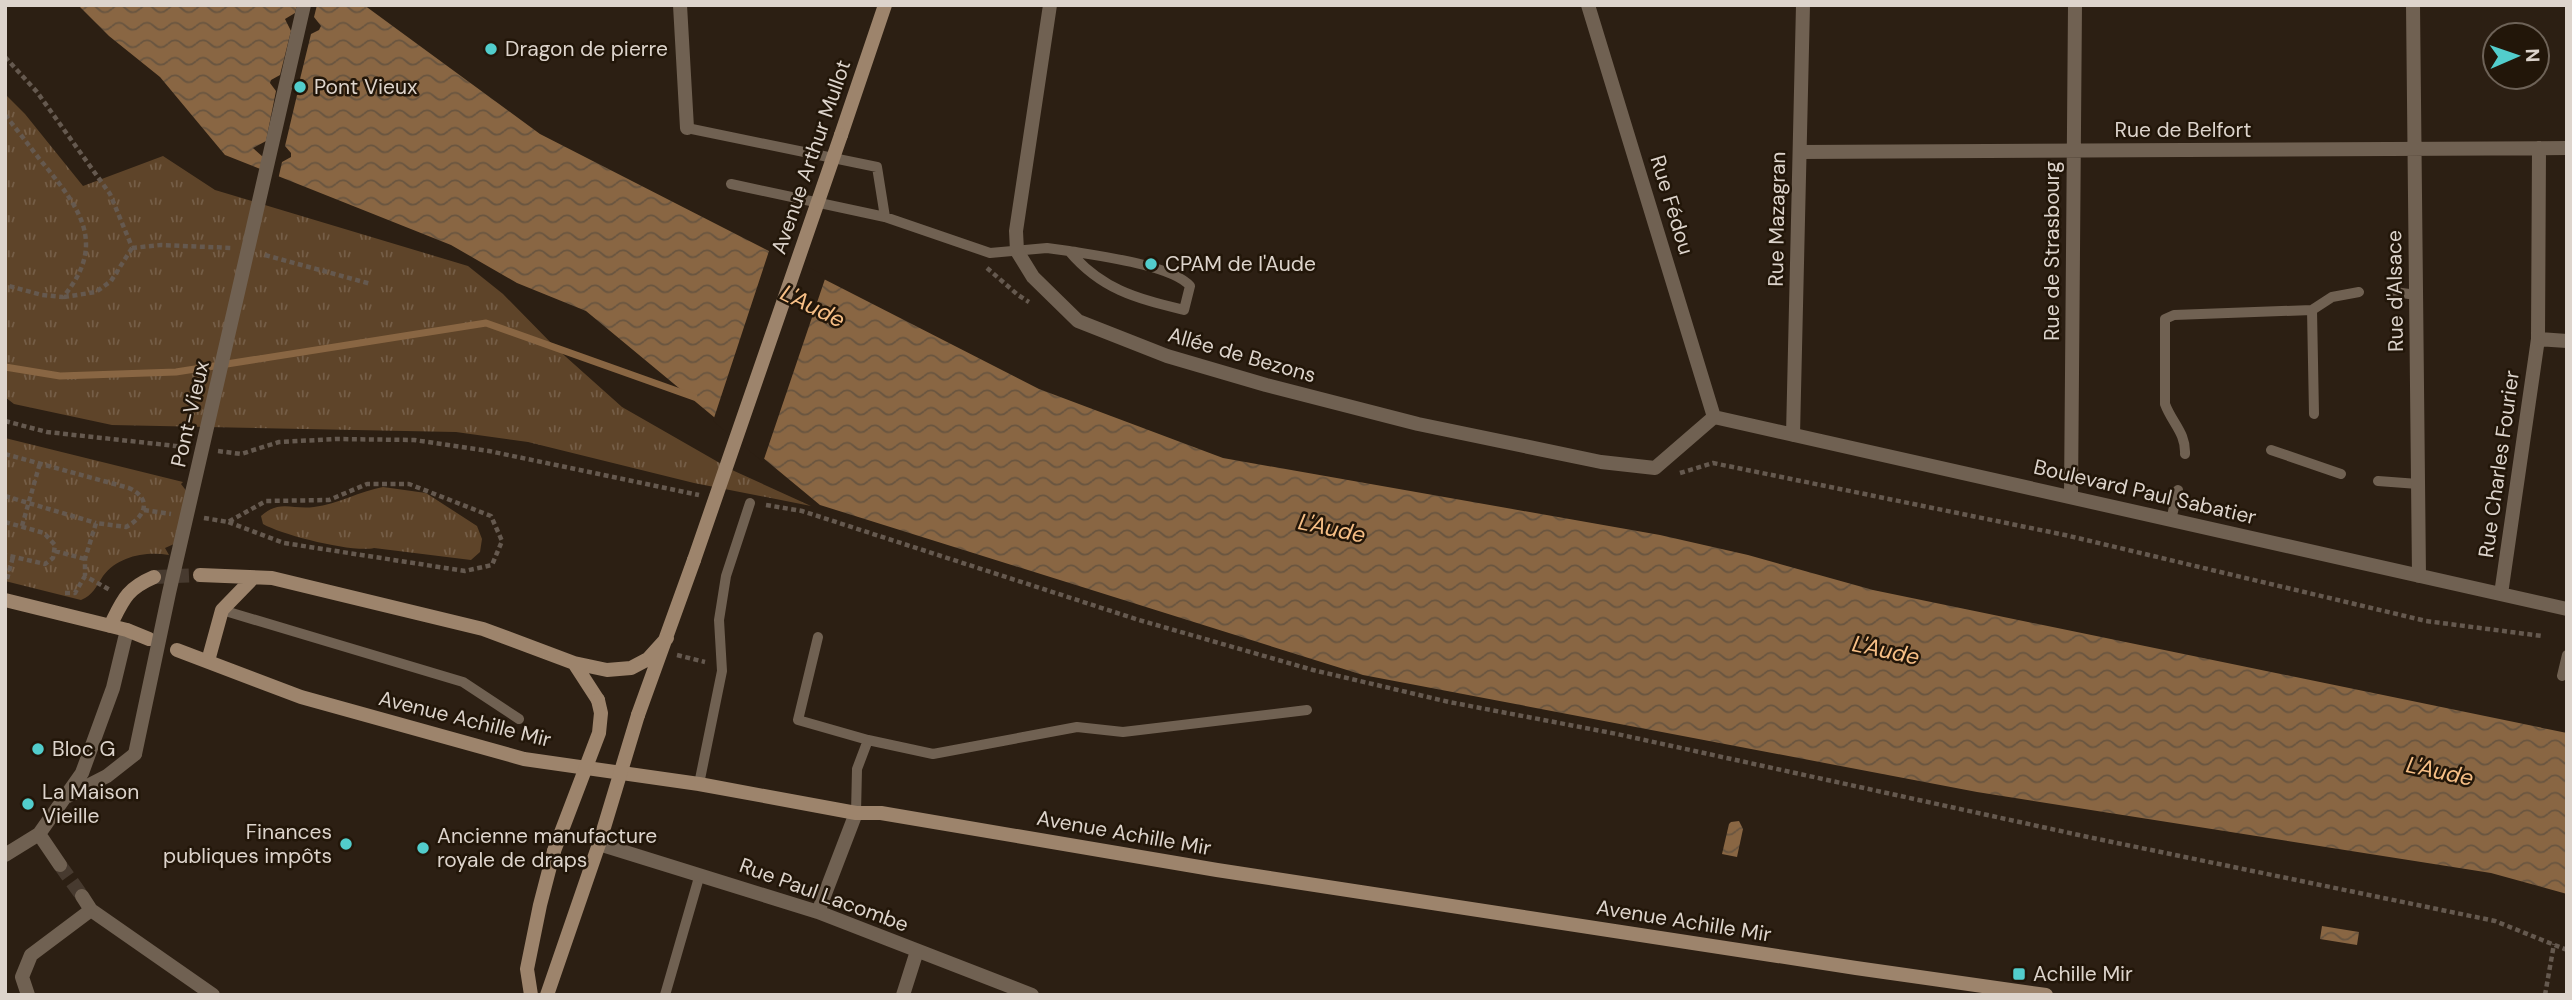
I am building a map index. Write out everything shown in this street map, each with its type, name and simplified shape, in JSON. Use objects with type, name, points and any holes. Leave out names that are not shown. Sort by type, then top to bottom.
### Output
[{"type":"main road","name":"Avenue Arthur Mullot","points":[[547,995],[599,844],[638,715],[886,5]]},
{"type":"main road","points":[[200,575],[272,578],[484,629],[574,663],[607,670],[632,668],[664,645]]},
{"type":"main road","points":[[110,626],[123,597],[137,584],[154,577]]},
{"type":"main road","points":[[208,661],[222,610],[253,578]]},
{"type":"main road","points":[[5,600],[127,630],[149,639]]},
{"type":"main road","name":"Avenue Achille Mir","points":[[177,650],[301,697],[524,759],[699,784],[856,813],[881,813],[1217,870],[2046,995]]},
{"type":"main road","points":[[531,995],[527,970],[554,851],[599,733],[601,713],[598,700],[574,663]]},
{"type":"street","name":"Pont-Vieux","points":[[67,797],[107,776],[135,754],[169,593],[304,5]]},
{"type":"street","points":[[680,5],[687,128]]},
{"type":"street","points":[[1017,251],[1016,231],[1050,5]]},
{"type":"street","name":"Rue Fédou","points":[[1588,5],[1714,417]]},
{"type":"street","name":"Rue Mazagran","points":[[1793,435],[1803,5]]},
{"type":"street","name":"Rue de Strasbourg","points":[[2071,498],[2075,5]]},
{"type":"street","name":"Rue d'Alsace","points":[[2413,5],[2419,576]]},
{"type":"street","name":"Rue Charles Fourier","points":[[2501,594],[2538,340],[2539,148]]},
{"type":"street","name":"Rue de Belfort","points":[[1800,152],[2567,148]]},
{"type":"street","name":"Allée de Bezons","points":[[1017,251],[1033,277],[1078,321],[1167,356],[1266,385],[1418,424],[1601,462],[1655,468],[1714,417]]},
{"type":"street","points":[[2538,340],[2567,341]]},
{"type":"street","name":"Boulevard Paul Sabatier","points":[[1714,417],[2567,609]]},
{"type":"street","points":[[5,855],[39,834],[82,773],[113,688],[127,630]]},
{"type":"street","points":[[818,912],[856,813]]},
{"type":"street","points":[[39,834],[60,865]]},
{"type":"street","name":"Rue Paul Lacombe","points":[[599,844],[818,912],[1032,995]]},
{"type":"street","points":[[82,896],[92,910],[213,995]]},
{"type":"street","points":[[28,995],[22,977],[31,955],[92,910]]},
{"type":"street","points":[[903,995],[917,951]]},
{"type":"lane","points":[[687,128],[877,167],[885,217]]},
{"type":"lane","points":[[731,184],[885,217],[990,253],[1048,248],[1069,251],[1143,265],[1184,279],[1190,286],[1184,310],[1145,301],[1105,284],[1082,266],[1069,251]]},
{"type":"lane","points":[[2185,454],[2183,435],[2169,416],[2165,404],[2165,319],[2174,315],[2312,310],[2332,297],[2359,292]]},
{"type":"lane","points":[[2395,292],[2416,295]]},
{"type":"lane","points":[[2312,310],[2314,414]]},
{"type":"lane","points":[[2271,450],[2341,474]]},
{"type":"lane","points":[[2378,481],[2417,484]]},
{"type":"lane","points":[[2171,520],[2178,491]]},
{"type":"lane","points":[[699,784],[722,671],[719,620],[726,576],[750,503]]},
{"type":"lane","points":[[222,610],[463,682],[519,719]]},
{"type":"lane","points":[[818,637],[798,720],[868,740],[933,754],[1077,727],[1123,732],[1307,710]]},
{"type":"lane","points":[[2562,676],[2567,655]]},
{"type":"lane","points":[[856,813],[857,769],[868,740]]},
{"type":"lane","points":[[665,995],[700,874]]},
{"type":"path","points":[[5,57],[37,92],[110,194],[132,247],[111,281],[96,292],[63,297],[42,295],[5,285]]},
{"type":"path","points":[[5,115],[68,193],[84,222],[86,253],[76,281],[63,297]]},
{"type":"path","points":[[5,421],[47,432],[188,448]]},
{"type":"path","points":[[215,451],[241,453],[279,442],[336,439],[414,440],[489,451],[711,497]]},
{"type":"path","points":[[5,454],[129,488],[136,491],[142,499],[144,510],[136,522],[126,527],[96,523],[5,496]]},
{"type":"path","points":[[22,526],[40,463]]},
{"type":"path","points":[[1696,467],[1713,463],[2056,534],[2426,621],[2542,636]]},
{"type":"path","points":[[192,517],[228,522],[284,543],[465,571],[492,565],[502,541],[491,516],[408,484],[368,484],[329,500],[266,501],[228,522]]},
{"type":"path","points":[[750,503],[802,511],[1139,620],[1313,670],[1449,702],[1616,734],[2088,837],[2495,921],[2567,950]]},
{"type":"path","points":[[144,510],[180,515]]},
{"type":"path","points":[[5,522],[44,533],[51,537],[55,545],[53,558],[45,564],[5,555]]},
{"type":"path","points":[[57,591],[75,593],[85,576],[85,559],[96,523]]},
{"type":"path","points":[[55,551],[85,559]]},
{"type":"path","points":[[13,557],[6,579],[19,582]]},
{"type":"path","points":[[85,576],[123,597]]},
{"type":"path","points":[[664,645],[705,660]]},
{"type":"path","points":[[2545,995],[2554,944]]},
{"type":"green space","points":[[5,94],[25,114],[83,186],[163,156],[215,190],[468,266],[503,294],[556,348],[622,407],[732,470],[811,506],[694,483],[528,442],[456,432],[112,425],[14,404],[5,397]]},
{"type":"green space","points":[[5,438],[183,482],[181,484],[188,493],[174,544],[165,548],[169,555],[133,556],[116,564],[91,593],[81,600],[5,581]]},
{"type":"green space","points":[[383,487],[426,493],[477,526],[482,539],[480,552],[471,560],[374,548],[350,548],[301,538],[263,524],[261,516],[280,506],[306,508],[323,505]]},
{"type":"water","name":"L'Aude","points":[[78,5],[364,5],[540,134],[1039,389],[1223,458],[1660,535],[1748,555],[1873,590],[2567,733],[2567,894],[2491,873],[1977,792],[1363,675],[820,505],[586,311],[517,283],[451,245],[225,155],[160,77],[109,36]]},
{"type":"water","points":[[1739,821],[1743,829],[1737,857],[1722,854],[1729,824]]},
{"type":"water","points":[[2322,926],[2359,932],[2357,945],[2320,939]]},
{"type":"pier","points":[[297,5],[317,5],[314,17],[321,26],[311,34],[300,79],[306,86],[305,90],[297,95],[285,146],[291,157],[282,162],[278,180],[259,173],[263,157],[253,148],[266,141],[276,91],[270,83],[280,75],[291,31],[285,19],[295,13]]},
{"type":"pier","points":[[770,248],[826,276],[763,462],[713,421]]},
{"type":"waterway","points":[[5,367],[60,376],[176,372],[486,323],[694,397]]},
{"type":"tunnel","points":[[154,577],[200,575]]},
{"type":"tunnel","points":[[60,865],[82,896]]},
{"type":"place","name":"Dragon de pierre","points":[[491,49]]},
{"type":"place","name":"Pont Vieux","points":[[300,87]]},
{"type":"place","name":"CPAM de l'Aude","points":[[1151,264]]},
{"type":"place","name":"Bloc G","points":[[38,749]]},
{"type":"place","name":"La Maison Vieille","points":[[28,804]]},
{"type":"place","name":"Finances publiques impôts","points":[[346,844]]},
{"type":"place","name":"Ancienne manufacture royale de draps","points":[[423,848]]},
{"type":"place","name":"Achille Mir","points":[[2019,974]]}]
